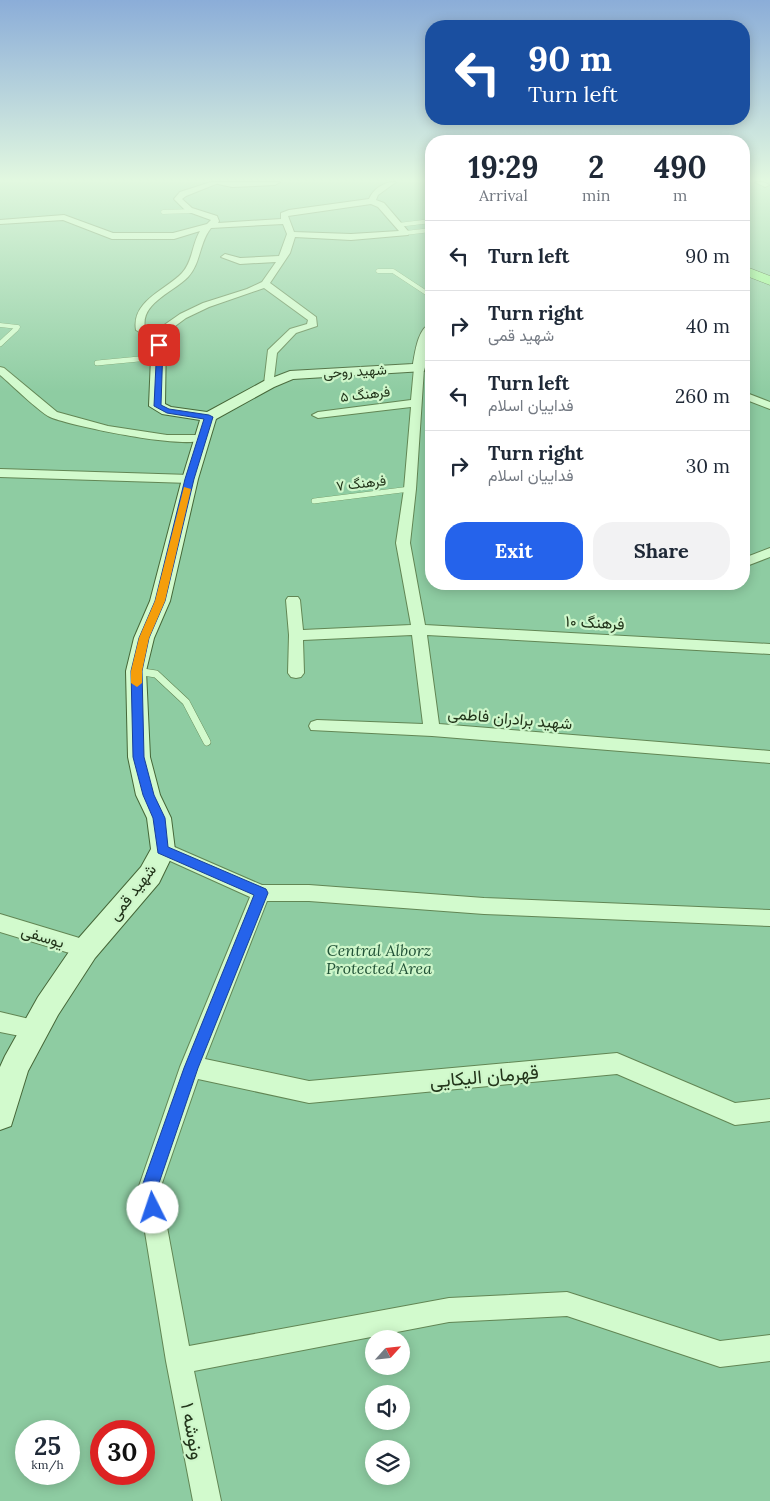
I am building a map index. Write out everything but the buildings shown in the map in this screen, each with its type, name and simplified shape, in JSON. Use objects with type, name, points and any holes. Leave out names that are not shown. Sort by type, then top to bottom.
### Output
[{"type":"main road","points":[[750,269],[770,272]]},
{"type":"main road","points":[[750,271],[770,281]]},
{"type":"street","points":[[196,252],[191,269],[179,281],[160,294],[140,316],[138,324],[141,330],[159,333],[183,316],[206,305],[250,292],[264,284],[286,252]]},
{"type":"street","points":[[225,257],[240,261],[281,259]]},
{"type":"street","points":[[159,333],[158,406],[167,411],[209,417],[269,384],[272,352],[293,331],[312,326],[312,318],[264,284]]},
{"type":"street","points":[[419,368],[425,343]]},
{"type":"street","name":"شهید روحی","points":[[269,384],[290,375],[419,368]]},
{"type":"street","name":"شهید برادران فاطمی","points":[[419,368],[410,489],[403,543],[419,630],[432,730],[770,757]]},
{"type":"street","points":[[0,370],[53,414],[107,429],[167,438],[201,438]]},
{"type":"street","points":[[750,398],[770,406]]},
{"type":"street","name":"فرهنگ ۵","points":[[318,415],[416,403]]},
{"type":"street","name":"شهید قمی","points":[[0,1115],[15,1066],[48,1006],[86,949],[150,875],[163,850],[159,818],[148,795],[139,757],[136,671],[144,638],[160,601],[190,479],[209,417]]},
{"type":"street","points":[[0,473],[190,479]]},
{"type":"street","points":[[750,560],[770,552]]},
{"type":"street","points":[[293,600],[296,636],[296,673]]},
{"type":"street","name":"فرهنگ ۱۰","points":[[296,636],[419,630],[770,649]]},
{"type":"street","points":[[317,726],[432,730]]},
{"type":"street","points":[[163,850],[261,893],[309,892],[484,906],[770,918]]},
{"type":"street","name":"ونوشه ۱","points":[[207,1501],[179,1361],[149,1189],[191,1068],[261,893]]},
{"type":"street","name":"یوسفی","points":[[0,923],[86,949]]},
{"type":"street","points":[[0,1022],[35,1030]]},
{"type":"street","name":"قهرمان الیکایی","points":[[191,1068],[309,1092],[617,1063],[735,1114],[770,1110]]},
{"type":"street","points":[[179,1361],[449,1310],[567,1304],[720,1354],[770,1348]]},
{"type":"lane","points":[[378,271],[393,271],[425,292]]},
{"type":"lane","points":[[0,325],[18,328],[0,344]]},
{"type":"lane","points":[[97,363],[160,357]]},
{"type":"lane","name":"فرهنگ ۷","points":[[314,501],[410,489]]},
{"type":"lane","points":[[136,671],[156,674],[186,702],[207,742]]},
{"type":"green space","name":"Central Alborz Protected Area","points":[[0,252],[425,252],[425,590],[750,590],[750,252],[770,252],[770,1501],[0,1501]]},
{"type":"slow traffic","points":[[137,683],[136,671],[144,638],[160,601],[187,489]]},
{"type":"route","points":[[153,1208],[149,1189],[191,1068],[261,893],[163,850],[159,818],[148,795],[139,757],[136,671],[144,638],[160,601],[190,479],[209,417],[167,411],[158,406],[159,345]]}]
